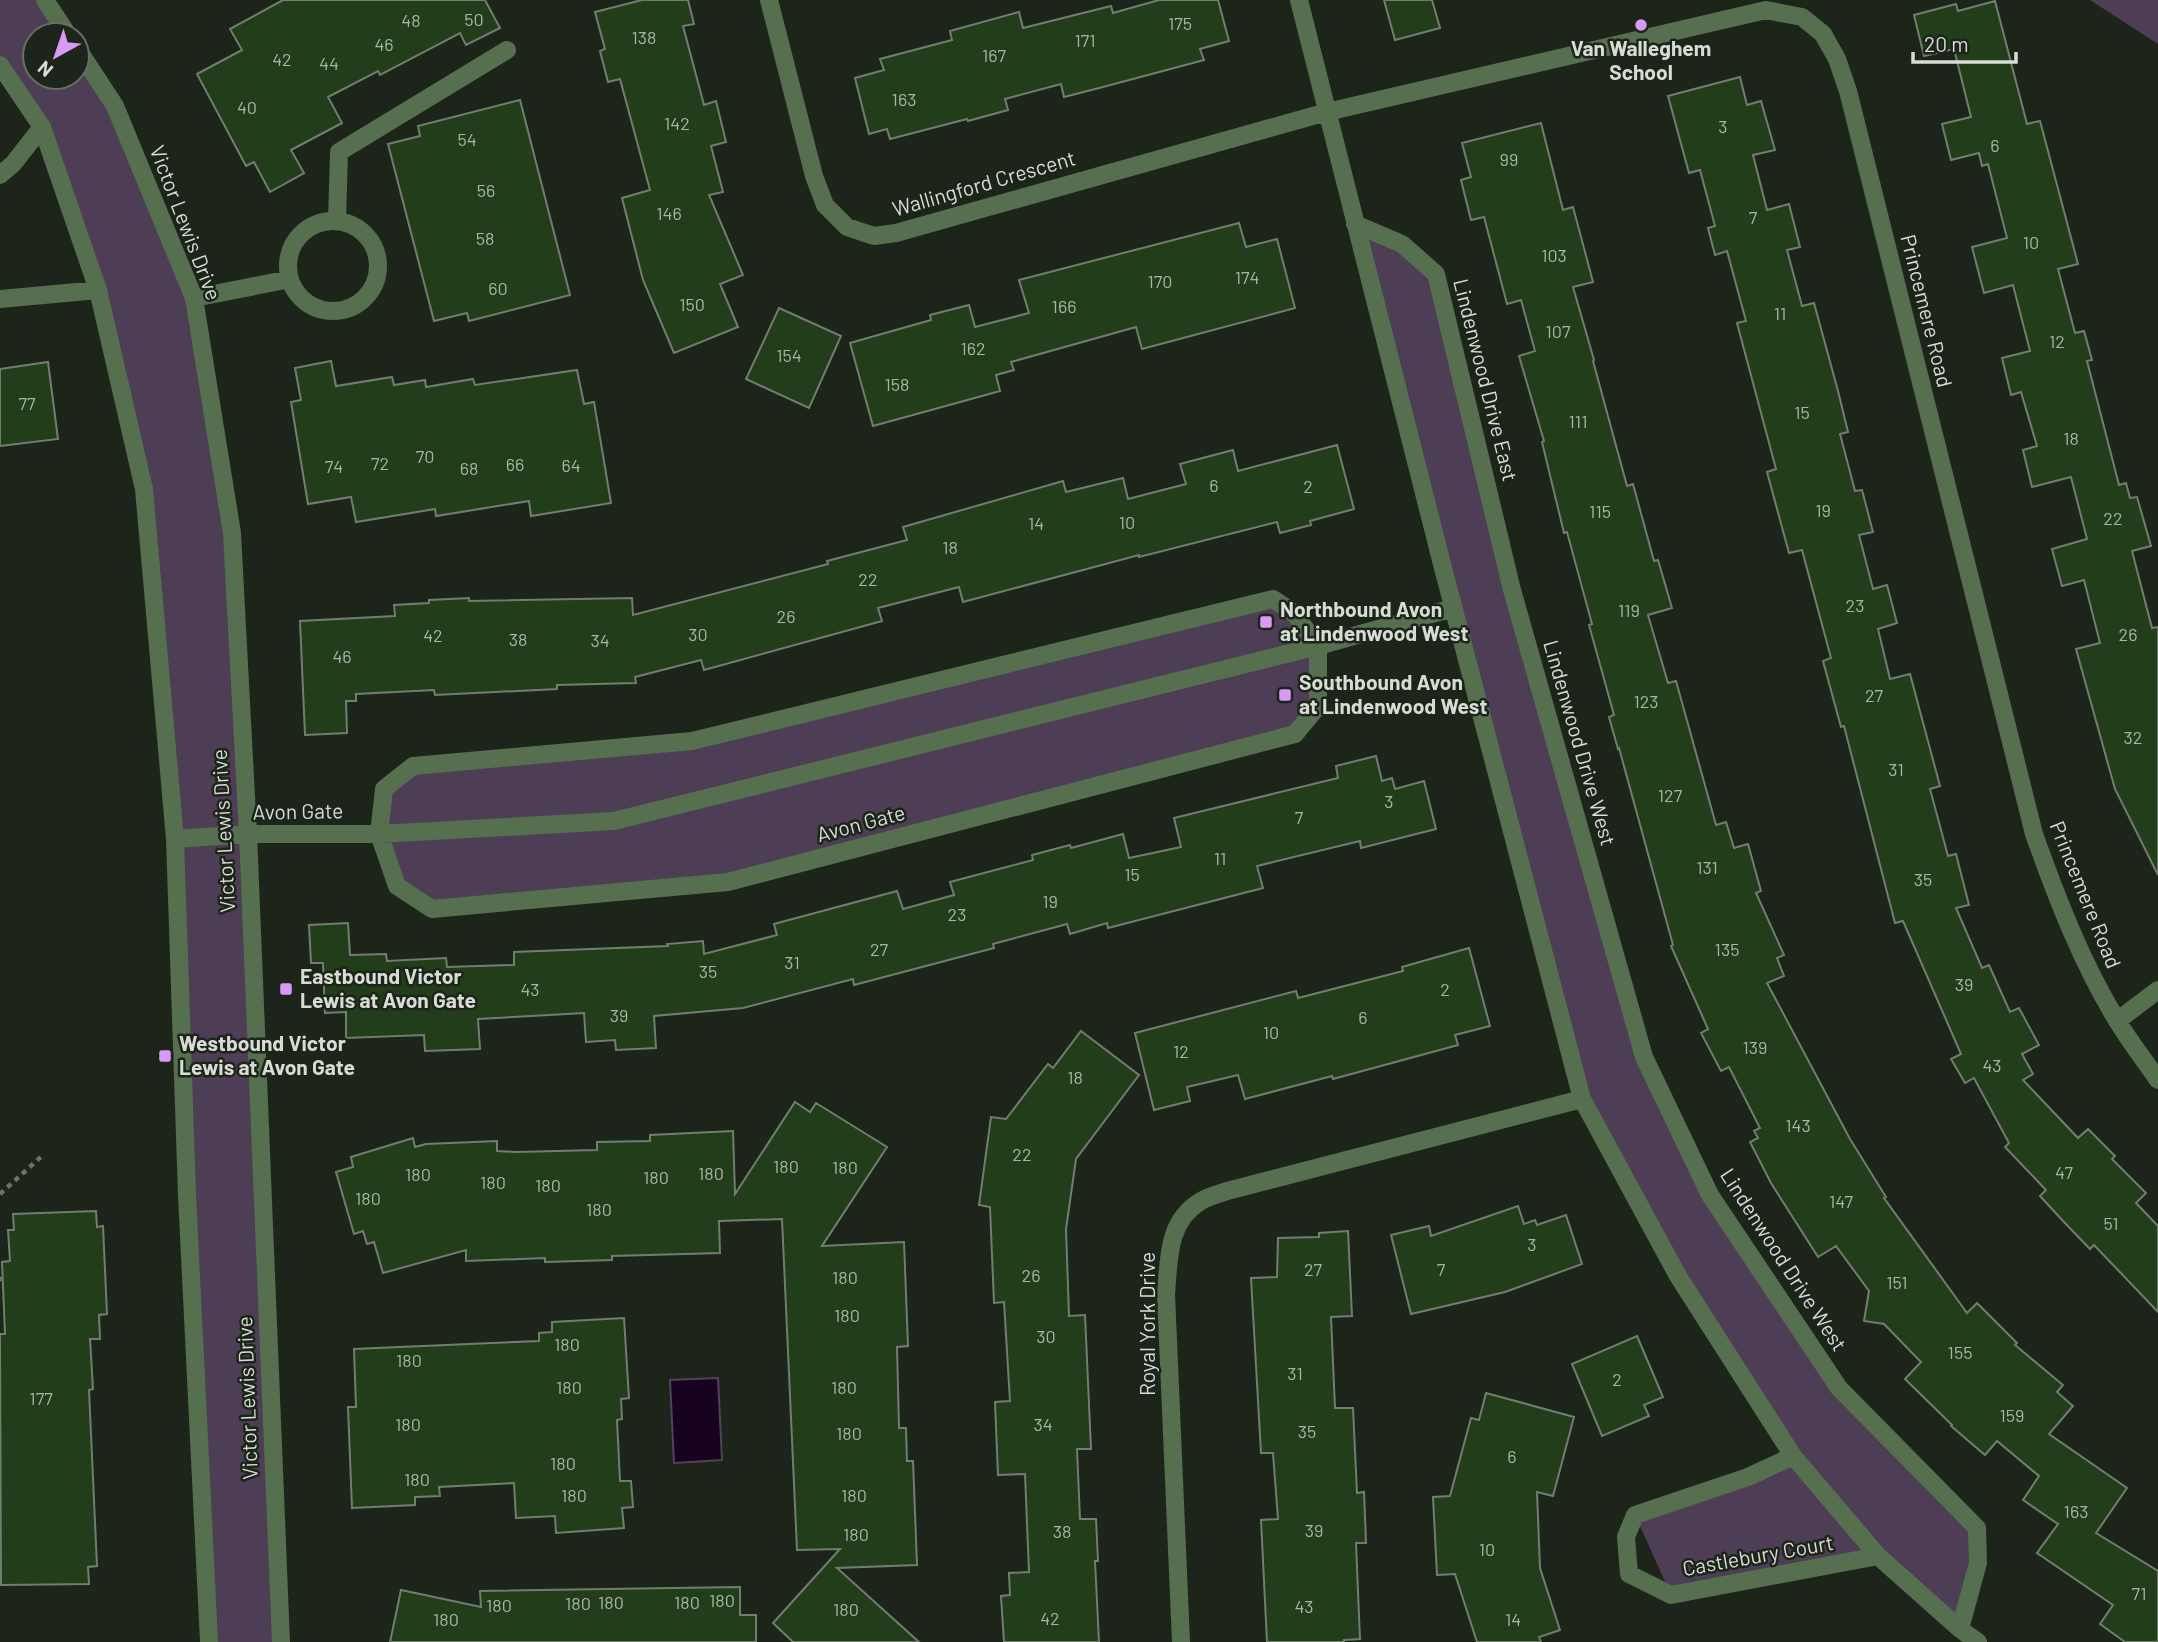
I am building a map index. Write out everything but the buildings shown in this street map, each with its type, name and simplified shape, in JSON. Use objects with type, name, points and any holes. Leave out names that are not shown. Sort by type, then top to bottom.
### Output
[{"type":"street","points":[[46,0],[59,21]]},
{"type":"street","name":"Wallingford Crescent","points":[[769,0],[814,176],[825,205],[847,227],[874,236],[909,230],[1326,112]]},
{"type":"street","points":[[1299,0],[1453,608],[1582,1099],[1678,1276],[1793,1455],[1878,1556],[1978,1642]]},
{"type":"street","name":"Princemere Road","points":[[1326,112],[1766,10],[1802,17],[1823,34],[1838,58],[1847,91],[2034,834],[2080,951],[2117,1021],[2158,1080]]},
{"type":"street","points":[[337,221],[339,152],[507,50]]},
{"type":"street","points":[[0,65],[42,127],[98,290],[144,489],[175,839],[187,1195],[209,1642]]},
{"type":"street","name":"Victor Lewis Drive","points":[[91,70],[115,107],[194,298],[232,533],[248,835],[281,1642]]},
{"type":"street","points":[[0,175],[13,164],[42,127]]},
{"type":"street","points":[[337,221],[352,225],[367,237],[375,250],[378,266],[376,281],[369,295],[357,305],[342,311],[326,311],[312,306],[297,293],[290,279],[288,263],[292,248],[300,235],[321,223],[337,221]]},
{"type":"street","name":"Lindenwood Drive East","points":[[1355,224],[1402,244],[1436,274],[1512,590]]},
{"type":"street","points":[[194,298],[290,279]]},
{"type":"street","points":[[0,299],[98,290]]},
{"type":"street","name":"Lindenwood Drive West","points":[[1512,590],[1644,1057],[1710,1195],[1839,1388],[1977,1528],[1978,1563],[1960,1629]]},
{"type":"street","name":"Avon Gate","points":[[1273,599],[1294,613],[1318,646],[1318,706],[1295,734],[728,882],[432,909],[397,886],[379,834],[384,789],[413,766],[692,741],[1273,599]]},
{"type":"street","name":"Avon Gate","points":[[175,839],[248,835],[379,834],[614,821],[1318,646],[1453,608]]},
{"type":"street","points":[[2117,1021],[2158,990]]},
{"type":"street","name":"Royal York Drive","points":[[1181,1642],[1166,1294],[1170,1241],[1182,1218],[1201,1201],[1227,1191],[1582,1099]]},
{"type":"street","name":"Castlebury Court","points":[[1793,1455],[1748,1477],[1635,1515],[1626,1537],[1629,1574],[1671,1595],[1878,1556]]},
{"type":"path","points":[[0,1194],[43,1155]]},
{"type":"shaded area","points":[[0,0],[45,0],[59,21],[21,21],[21,91],[91,91],[91,69],[115,106],[194,298],[232,533],[281,1642],[209,1642],[151,560],[98,290],[42,127],[0,65]]},
{"type":"shaded area","points":[[2090,0],[2158,0],[2158,44]]},
{"type":"shaded area","points":[[1355,224],[1436,274],[1644,1057],[1710,1195],[1839,1387],[1977,1528],[1960,1629],[1878,1556],[1671,1595],[1635,1515],[1792,1456],[1582,1099]]},
{"type":"shaded area","points":[[1273,599],[1318,646],[1318,706],[1295,734],[728,882],[432,909],[397,886],[379,834],[384,789],[413,766],[692,741]]},
{"type":"shaded area","points":[[718,1378],[722,1460],[674,1463],[670,1380]]},
{"type":"place","name":"Van Walleghem School","points":[[1641,25]]},
{"type":"place","name":"Northbound Avon at Lindenwood West","points":[[1266,622]]},
{"type":"place","name":"Southbound Avon at Lindenwood West","points":[[1285,695]]},
{"type":"place","name":"Eastbound Victor Lewis at Avon Gate","points":[[286,989]]},
{"type":"place","name":"Westbound Victor Lewis at Avon Gate","points":[[165,1056]]}]
